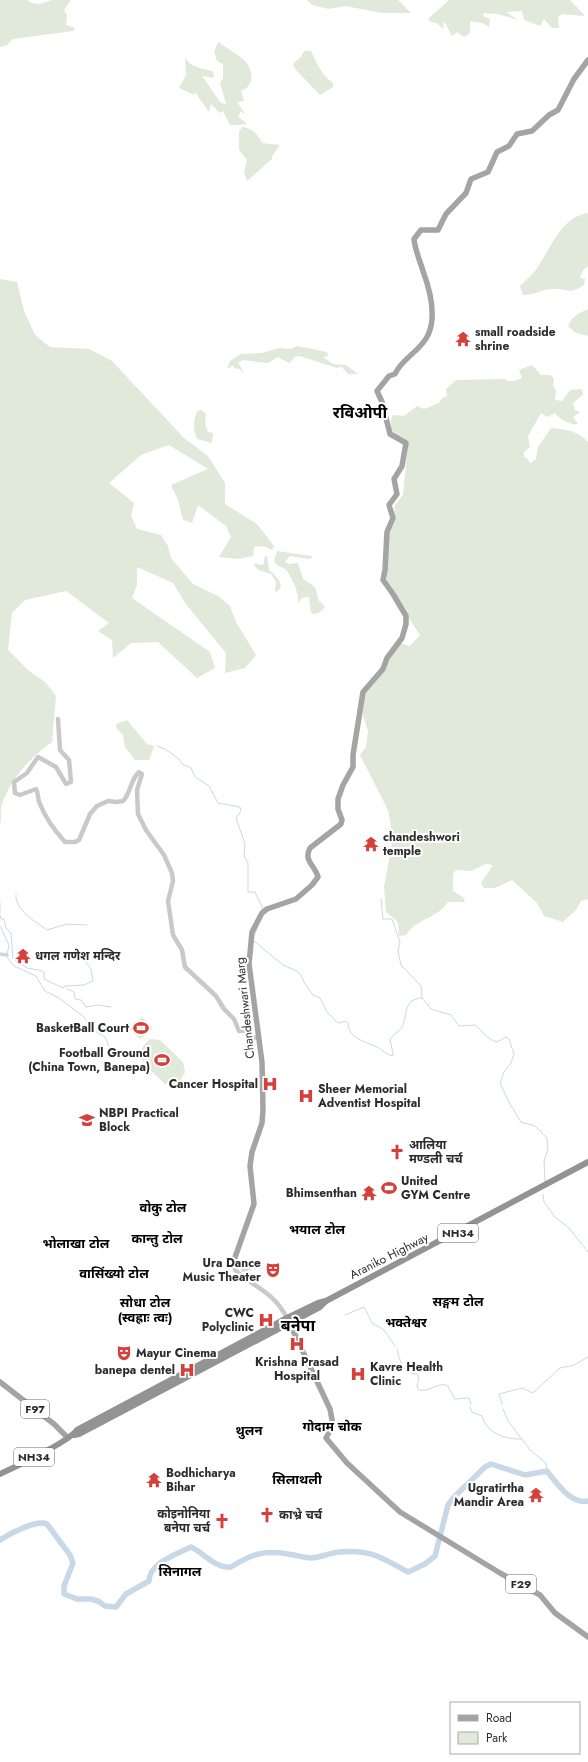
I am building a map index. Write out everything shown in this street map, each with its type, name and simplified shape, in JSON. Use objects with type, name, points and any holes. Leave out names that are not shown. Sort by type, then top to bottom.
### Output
[{"type":"highway","name":"Araniko Highway","points":[[0,1474],[74,1435],[77,1430],[289,1321],[320,1307],[326,1301],[588,1162]]},
{"type":"main road","name":"Chandeshwari Marg","points":[[233,1263],[254,1204],[250,1166],[252,1152],[262,1123],[263,1109],[262,1062],[249,964],[252,932],[265,910],[296,899],[318,877],[307,859],[308,852],[310,848],[341,824],[342,820],[338,810],[338,799],[343,785],[353,767],[353,755],[364,690],[383,669],[387,658],[402,638],[407,621],[406,616],[383,580],[387,532],[393,518],[389,506],[397,494],[394,479],[402,466],[406,443],[390,434],[382,402],[377,391],[388,376],[395,374],[398,366],[411,357],[429,334],[432,319],[430,300],[414,241],[416,235],[423,229],[434,231],[438,230],[446,214],[466,194],[469,181],[488,172],[497,152],[509,146],[517,134],[532,131],[549,115],[558,110],[574,79],[588,60]]},
{"type":"main road","name":"F29","points":[[289,1321],[330,1409],[333,1424],[326,1438],[347,1463],[394,1508],[431,1532],[540,1595],[555,1613],[588,1637]]},
{"type":"main road","name":"F97","points":[[0,1382],[54,1424],[68,1438]]},
{"type":"street","points":[[58,719],[60,750],[69,760],[71,782],[66,784],[58,770],[40,757],[27,773],[15,781],[13,785],[15,793],[19,795],[34,789],[38,790],[39,804],[51,824],[65,842],[75,842],[79,840],[94,809],[104,802],[123,801],[127,796],[138,772],[142,774],[137,790],[138,814],[146,830],[166,860],[172,873],[173,881],[168,901],[172,932],[182,950],[184,964],[216,996],[224,1009],[234,1018],[239,1031],[247,1030],[251,1037],[259,1038]]},
{"type":"street","name":"Chandeshwari Marg","points":[[233,1263],[235,1270],[240,1275],[276,1300],[289,1321]]},
{"type":"green space","points":[[0,0],[27,0],[32,3],[40,4],[52,0],[71,0],[64,10],[67,15],[66,25],[75,28],[73,31],[13,39],[7,45],[0,47]]},
{"type":"green space","points":[[307,0],[398,0],[411,13],[382,13],[345,6],[329,9],[312,5]]},
{"type":"green space","points":[[449,0],[570,0],[585,16],[562,14],[558,17],[559,28],[552,28],[544,19],[540,26],[524,20],[522,11],[506,12],[518,20],[498,14],[483,13],[484,17],[490,19],[489,27],[482,23],[470,21],[470,33],[464,37],[457,32],[452,36],[444,21],[443,29],[437,23],[431,22],[428,19]]},
{"type":"green space","points":[[218,42],[242,58],[250,69],[252,78],[251,82],[246,89],[241,91],[244,101],[237,102],[246,115],[241,111],[238,116],[247,124],[230,125],[223,111],[220,113],[211,104],[209,112],[195,92],[194,95],[179,88],[186,75],[185,58],[194,66],[213,71],[214,78],[202,76],[221,103],[226,104],[220,83],[223,78],[223,64],[217,61],[214,52]]},
{"type":"green space","points":[[304,51],[311,51],[322,73],[333,83],[333,87],[320,95],[296,70],[293,64],[301,57]]},
{"type":"green space","points":[[242,127],[254,132],[262,143],[280,145],[272,156],[272,159],[247,181],[244,173],[247,160],[239,150],[239,132]]},
{"type":"green space","points":[[588,213],[588,266],[583,270],[580,278],[585,279],[584,285],[572,291],[551,289],[523,295],[520,286],[535,271],[563,228],[570,221]]},
{"type":"green space","points":[[0,279],[17,282],[24,311],[35,335],[50,347],[89,349],[112,361],[184,438],[208,456],[225,483],[225,504],[257,524],[274,546],[272,550],[263,546],[254,547],[253,556],[238,559],[219,557],[231,537],[226,526],[198,505],[192,523],[183,520],[178,500],[171,485],[208,469],[169,445],[141,455],[109,483],[134,503],[131,515],[137,529],[161,535],[168,546],[171,558],[193,584],[218,596],[230,606],[236,622],[256,655],[245,668],[225,673],[226,653],[185,603],[173,583],[137,567],[137,585],[132,598],[210,652],[215,668],[197,678],[158,642],[131,643],[113,658],[112,640],[98,631],[109,623],[66,591],[25,600],[12,613],[8,650],[29,671],[45,682],[56,696],[52,742],[36,755],[16,777],[2,804],[0,825]]},
{"type":"green space","points":[[588,309],[588,336],[576,333],[568,326],[574,317]]},
{"type":"green space","points":[[297,346],[327,352],[328,356],[323,357],[333,364],[346,365],[358,374],[348,374],[342,367],[337,368],[299,356],[294,357],[289,363],[278,357],[268,363],[242,360],[238,363],[245,374],[239,369],[235,368],[234,370],[234,365],[227,369],[230,361],[241,354],[262,353],[279,348],[291,349]]},
{"type":"green space","points":[[532,365],[541,375],[550,375],[554,378],[553,386],[556,390],[555,400],[562,401],[570,390],[581,389],[583,392],[583,395],[573,403],[575,410],[580,412],[573,417],[578,424],[565,422],[555,413],[547,417],[541,413],[528,436],[530,447],[524,452],[524,457],[527,458],[530,463],[536,459],[538,447],[551,428],[571,431],[580,435],[588,442],[588,899],[581,901],[576,910],[563,922],[544,916],[537,903],[512,880],[495,888],[484,888],[481,883],[493,865],[486,864],[471,871],[456,870],[453,874],[453,891],[463,897],[465,902],[448,902],[439,912],[415,925],[406,935],[399,936],[398,922],[386,912],[384,887],[393,837],[388,810],[360,755],[366,747],[368,731],[361,709],[364,690],[400,643],[410,646],[420,635],[386,584],[388,538],[395,505],[403,495],[408,443],[391,432],[391,419],[393,415],[404,416],[417,406],[424,409],[439,403],[442,398],[447,396],[446,389],[456,380],[504,379],[513,381],[522,378],[519,370]]},
{"type":"green space","points":[[202,410],[206,414],[205,423],[208,432],[213,433],[212,443],[197,439],[196,436],[194,429],[195,418],[197,411]]},
{"type":"green space","points":[[277,551],[312,556],[312,558],[309,559],[290,556],[285,561],[288,564],[298,563],[303,579],[315,587],[319,601],[325,607],[321,611],[315,614],[311,613],[309,597],[302,598],[298,603],[297,590],[287,571],[277,565],[274,561]]},
{"type":"green space","points":[[267,555],[269,570],[281,584],[279,590],[275,592],[276,582],[271,574],[258,570],[254,565],[255,563],[260,565],[264,564],[264,558]]},
{"type":"green space","points":[[127,720],[147,744],[154,746],[149,760],[135,760],[125,747],[123,735],[117,729],[116,724]]},
{"type":"green space","name":"BasketBall Court","points":[[142,1017],[153,1028],[140,1039],[130,1029]]},
{"type":"green space","name":"Football Ground (China Town, Banepa)","points":[[150,1039],[160,1040],[183,1062],[185,1072],[181,1079],[177,1082],[165,1084],[144,1063],[141,1057],[141,1052],[144,1045]]},
{"type":"water","points":[[254,1259],[257,1268],[242,1272],[239,1264]]},
{"type":"waterway","points":[[157,746],[165,749],[179,759],[182,764],[191,768],[195,777],[209,786],[218,803],[240,807],[241,811],[236,818],[245,844],[244,856],[248,863],[248,892],[255,892],[263,909]]},
{"type":"waterway","points":[[16,895],[16,900],[22,910],[32,920],[47,930],[67,924],[87,925]]},
{"type":"waterway","points":[[381,899],[383,919],[392,919],[400,942],[398,951],[401,965],[421,986],[422,998],[431,1009],[451,1015],[459,1026],[475,1025],[487,1037],[497,1042],[506,1037],[509,1039],[514,1054],[511,1063],[504,1072],[500,1083],[521,1122],[535,1126],[547,1138],[548,1149],[544,1161],[545,1182]]},
{"type":"waterway","points":[[0,903],[0,913]]},
{"type":"waterway","points":[[0,915],[1,919],[4,919],[6,928],[11,933],[13,959],[27,968],[38,970]]},
{"type":"waterway","points":[[0,926],[9,945],[7,955]]},
{"type":"waterway","points":[[255,934],[258,926]]},
{"type":"waterway","points":[[254,941],[283,965],[297,971],[313,995],[320,998],[327,1012],[338,1023],[346,1021],[351,1033],[359,1039],[393,1056],[390,1039],[402,1027],[409,1004],[416,999],[422,998]]},
{"type":"waterway","points":[[0,954],[7,955]]},
{"type":"waterway","points":[[7,957],[14,966],[36,976],[45,991],[59,998],[84,1017],[95,1031],[105,1037],[111,1051]]},
{"type":"waterway","points":[[64,988],[64,986],[84,985],[93,981],[91,969],[85,961]]},
{"type":"waterway","points":[[39,970],[44,972],[44,979],[63,988]]},
{"type":"waterway","points":[[67,989],[74,992],[75,999],[81,1000],[86,1007],[98,1005],[111,1007]]},
{"type":"waterway","points":[[543,1194],[544,1202],[555,1217],[569,1228],[588,1252]]},
{"type":"waterway","points":[[345,1315],[364,1307],[372,1323],[384,1330],[395,1346]]},
{"type":"waterway","points":[[397,1349],[402,1366],[408,1372],[417,1374],[419,1378],[417,1386],[419,1390],[426,1390],[440,1385],[447,1385],[455,1399],[469,1398],[471,1404]]},
{"type":"waterway","points":[[502,1404],[499,1394],[522,1388],[533,1393],[560,1368],[574,1365],[588,1357]]},
{"type":"waterway","points":[[470,1407],[472,1412],[482,1416],[484,1422],[492,1431],[503,1437],[522,1439]]},
{"type":"waterway","points":[[503,1409],[508,1421],[531,1451],[546,1463],[547,1471]]},
{"type":"waterway","points":[[0,1540],[30,1525],[42,1523],[47,1524],[70,1555],[73,1563],[64,1586],[64,1594],[77,1599],[91,1599],[98,1601],[105,1606],[116,1607],[126,1594],[149,1581],[150,1575],[159,1564],[191,1547],[220,1566],[226,1567],[231,1567],[252,1556],[265,1553],[291,1554],[312,1558],[350,1551],[368,1553],[408,1572],[425,1564],[435,1556],[448,1505],[454,1497],[485,1467],[491,1464],[525,1475],[547,1471],[564,1492],[576,1500],[588,1501]]},
{"type":"place","name":"small roadside shrine","points":[[463,339]]},
{"type":"place","name":"chandeshwori temple","points":[[371,844]]},
{"type":"place","name":"धगल गणेश मन्दिर","points":[[23,956]]},
{"type":"place","name":"BasketBall Court","points":[[141,1028]]},
{"type":"place","name":"Football Ground (China Town, Banepa)","points":[[162,1060]]},
{"type":"place","name":"Cancer Hospital","points":[[270,1084]]},
{"type":"place","name":"Sheer Memorial Adventist Hospital","points":[[306,1096]]},
{"type":"place","name":"NBPI Practical Block","points":[[87,1120]]},
{"type":"place","name":"आलिया मण्डली चर्च","points":[[397,1152]]},
{"type":"place","name":"United GYM Centre","points":[[389,1188]]},
{"type":"place","name":"Bhimsenthan","points":[[369,1193]]},
{"type":"place","name":"Ura Dance Music Theater","points":[[273,1270]]},
{"type":"place","name":"CWC Polyclinic","points":[[266,1320]]},
{"type":"place","name":"Krishna Prasad Hospital","points":[[297,1344]]},
{"type":"place","name":"Mayur Cinema","points":[[124,1353]]},
{"type":"place","name":"banepa dentel","points":[[187,1370]]},
{"type":"place","name":"Kavre Health Clinic","points":[[358,1374]]},
{"type":"place","name":"Bodhicharya Bihar","points":[[154,1480]]},
{"type":"place","name":"Ugratirtha Mandir Area","points":[[536,1495]]},
{"type":"place","name":"काभ्रे चर्च","points":[[267,1515]]},
{"type":"place","name":"कोइनोनिया बनेपा चर्च","points":[[222,1521]]},
{"type":"district","name":"रविओपी","points":[[360,412]]},
{"type":"district","name":"वोकु टोल","points":[[163,1207]]},
{"type":"district","name":"भयाल टोल","points":[[317,1229]]},
{"type":"district","name":"कान्तु टोल","points":[[157,1238]]},
{"type":"district","name":"भोलाखा टोल","points":[[76,1243]]},
{"type":"district","name":"वासिंख्यो टोल","points":[[114,1273]]},
{"type":"district","name":"सङ्गम टोल","points":[[458,1301]]},
{"type":"district","name":"सोधा टोल (स्वह्राः त्वः)","points":[[145,1310]]},
{"type":"district","name":"भक्तेश्वर","points":[[406,1322]]},
{"type":"district","name":"बनेपा","points":[[298,1325]]},
{"type":"district","name":"गाेदाम चाेक","points":[[332,1426]]},
{"type":"district","name":"थुलन","points":[[249,1430]]},
{"type":"district","name":"सिलाथली","points":[[297,1479]]},
{"type":"district","name":"सिनागल","points":[[180,1571]]}]
